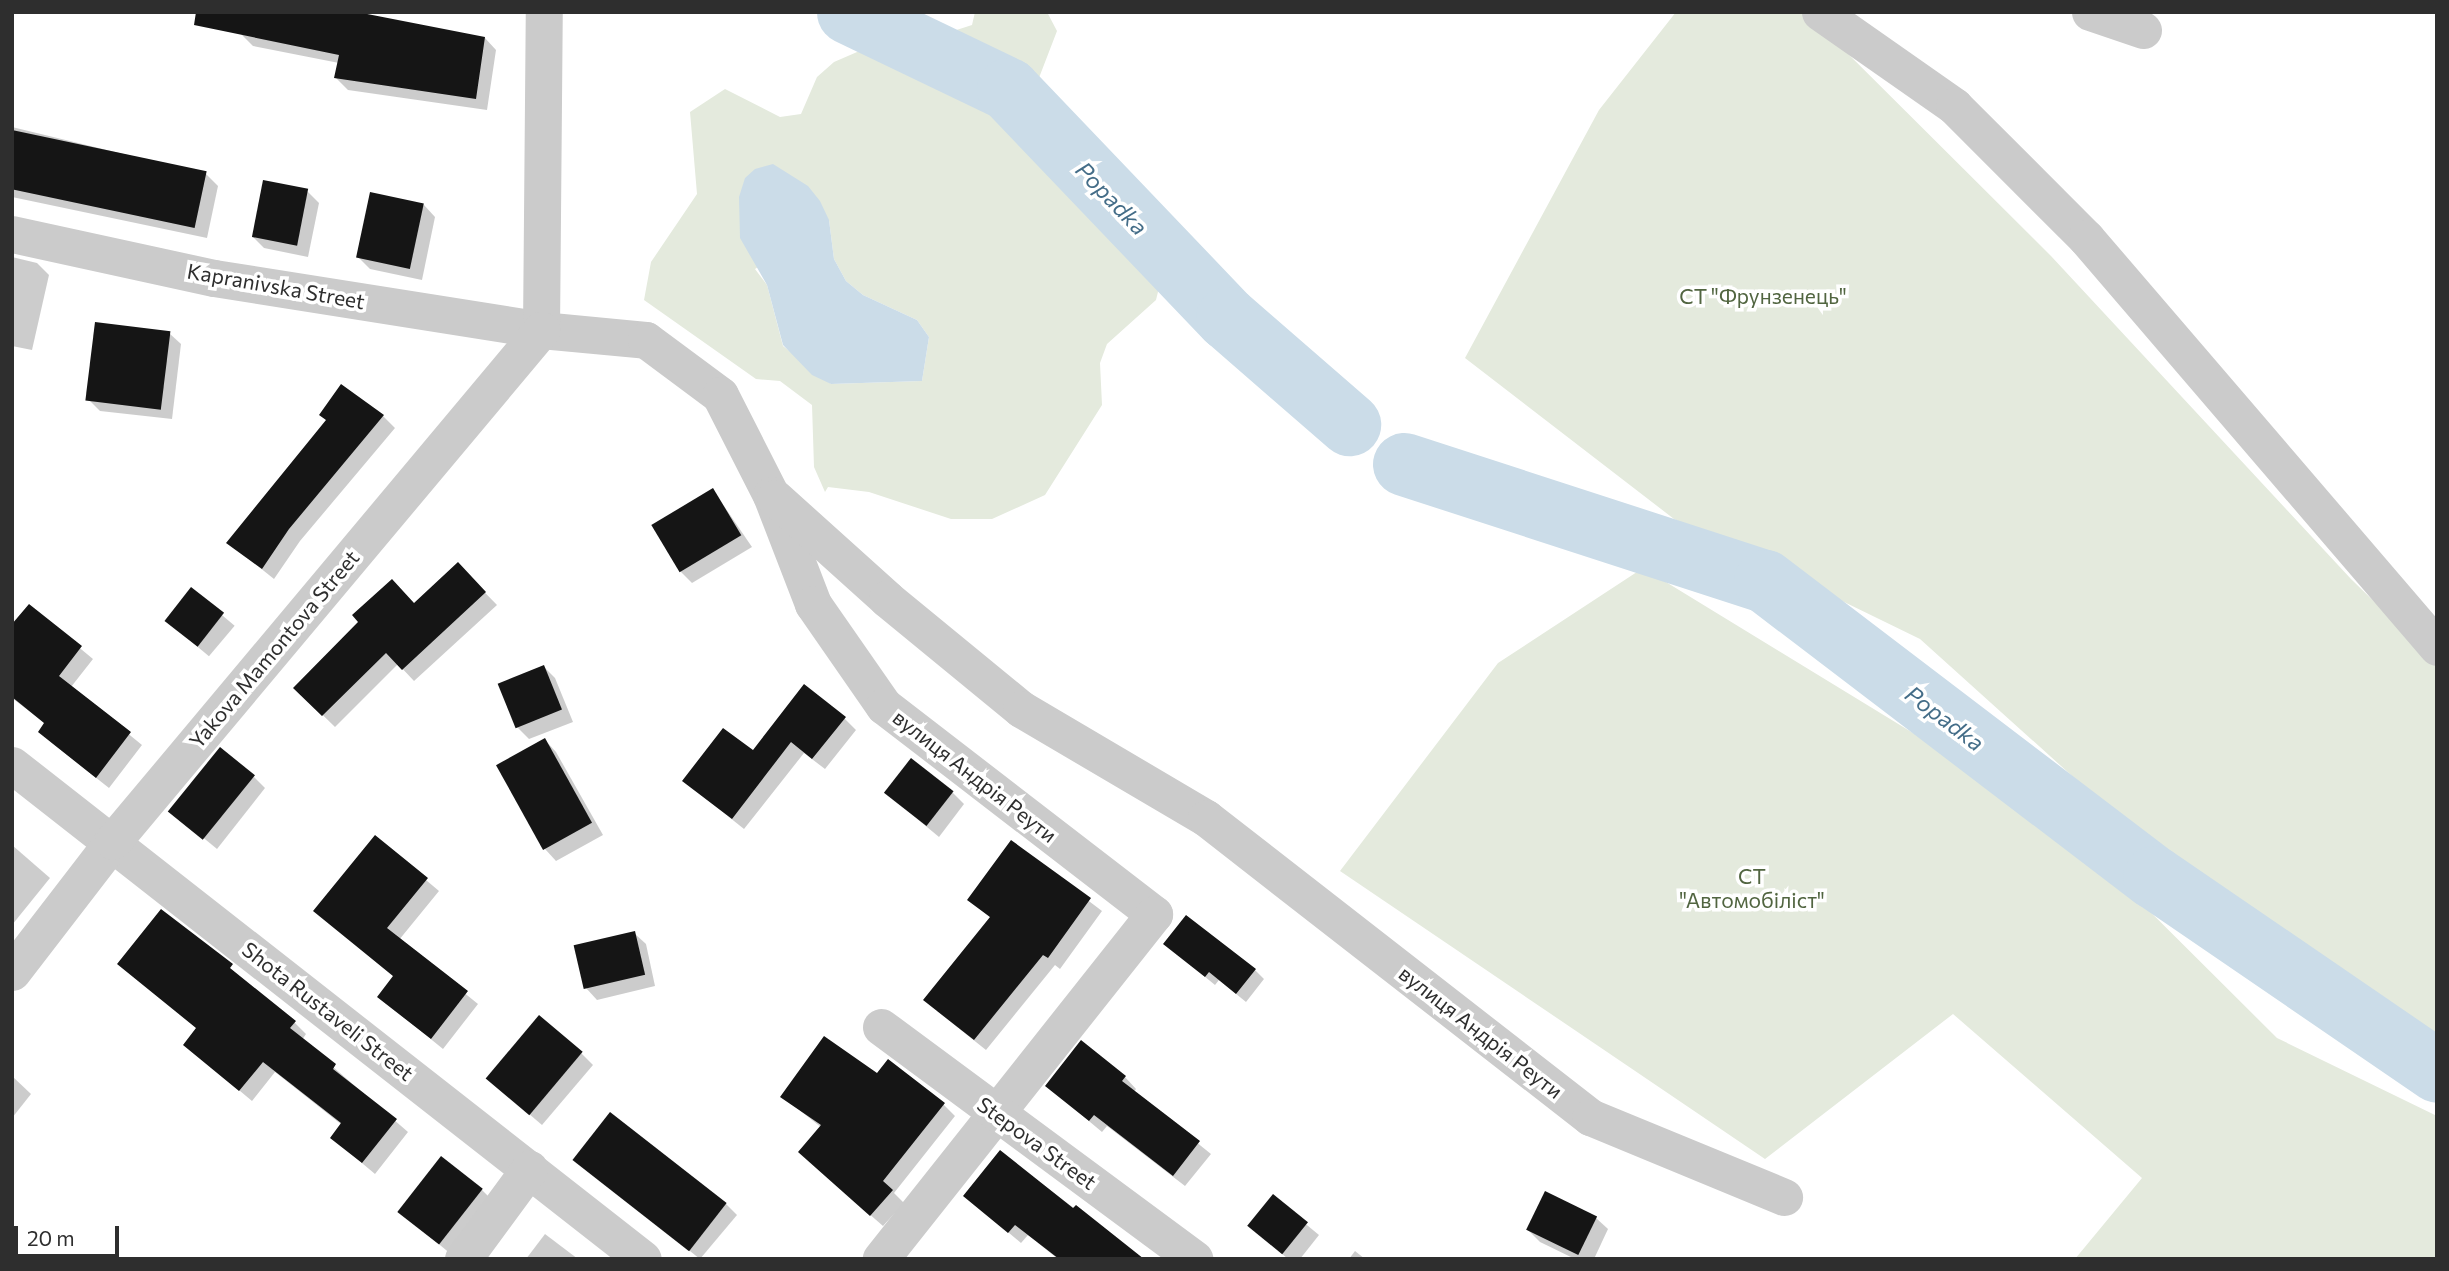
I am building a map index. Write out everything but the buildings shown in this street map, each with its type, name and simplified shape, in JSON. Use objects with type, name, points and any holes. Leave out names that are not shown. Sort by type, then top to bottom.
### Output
[{"type":"street","points":[[541,330],[544,12]]},
{"type":"street","points":[[1820,12],[1954,106],[2086,237],[2437,647]]},
{"type":"street","points":[[2090,12],[2143,30]]},
{"type":"street","name":"Kapranivska Street","points":[[12,234],[214,278],[541,330]]},
{"type":"street","name":"вулиця Андрія Реути","points":[[541,330],[646,340],[720,395],[771,495],[813,604],[884,706],[1154,915],[881,1259]]},
{"type":"street","name":"Yakova Mamontova Street","points":[[12,972],[113,841],[541,330]]},
{"type":"street","name":"вулиця Андрія Реути","points":[[771,495],[887,599],[1021,709],[1206,818],[1590,1117],[1784,1196]]},
{"type":"street","name":"Shota Rustaveli Street","points":[[12,765],[113,841],[643,1259]]},
{"type":"street","name":"Stepova Street","points":[[881,1027],[1194,1259]]},
{"type":"street","points":[[463,1259],[529,1169]]},
{"type":"green space","points":[[975,12],[1047,12],[1057,31],[1027,109],[1026,130],[1034,148],[1050,163],[1124,197],[1171,239],[1156,300],[1107,344],[1100,363],[1102,405],[1045,495],[992,519],[951,519],[869,492],[828,487],[825,492],[814,467],[812,405],[780,381],[756,379],[644,300],[651,262],[697,194],[690,112],[725,89],[780,117],[801,114],[817,77],[834,62],[871,46],[910,45],[972,25]],"holes":[[[829,220],[834,259],[846,281],[863,295],[917,320],[929,337],[922,381],[831,384],[783,346],[767,285],[755,269]]]},
{"type":"green space","name":"СТ \"Фрунзенець\"","points":[[1676,12],[1806,12],[2051,256],[2351,579],[2437,663],[2437,1038],[2326,981],[2191,883],[1920,639],[1674,519],[1465,358],[1599,110]]},
{"type":"green space","name":"СТ \"Автомобіліст\"","points":[[1643,568],[2062,824],[2277,1038],[2437,1116],[2437,1259],[2075,1259],[2142,1178],[1953,1014],[1765,1159],[1340,871],[1498,663]]},
{"type":"water","points":[[773,164],[808,186],[820,201],[829,220],[834,259],[846,281],[863,295],[917,320],[929,337],[922,381],[831,384],[812,375],[783,345],[767,285],[740,238],[739,197],[745,178],[755,169]]},
{"type":"waterway","name":"Popadka","points":[[848,12],[1008,89],[1227,318],[1349,424]]},
{"type":"waterway","name":"Popadka","points":[[1404,464],[1765,581],[2154,877],[2437,1071]]}]
